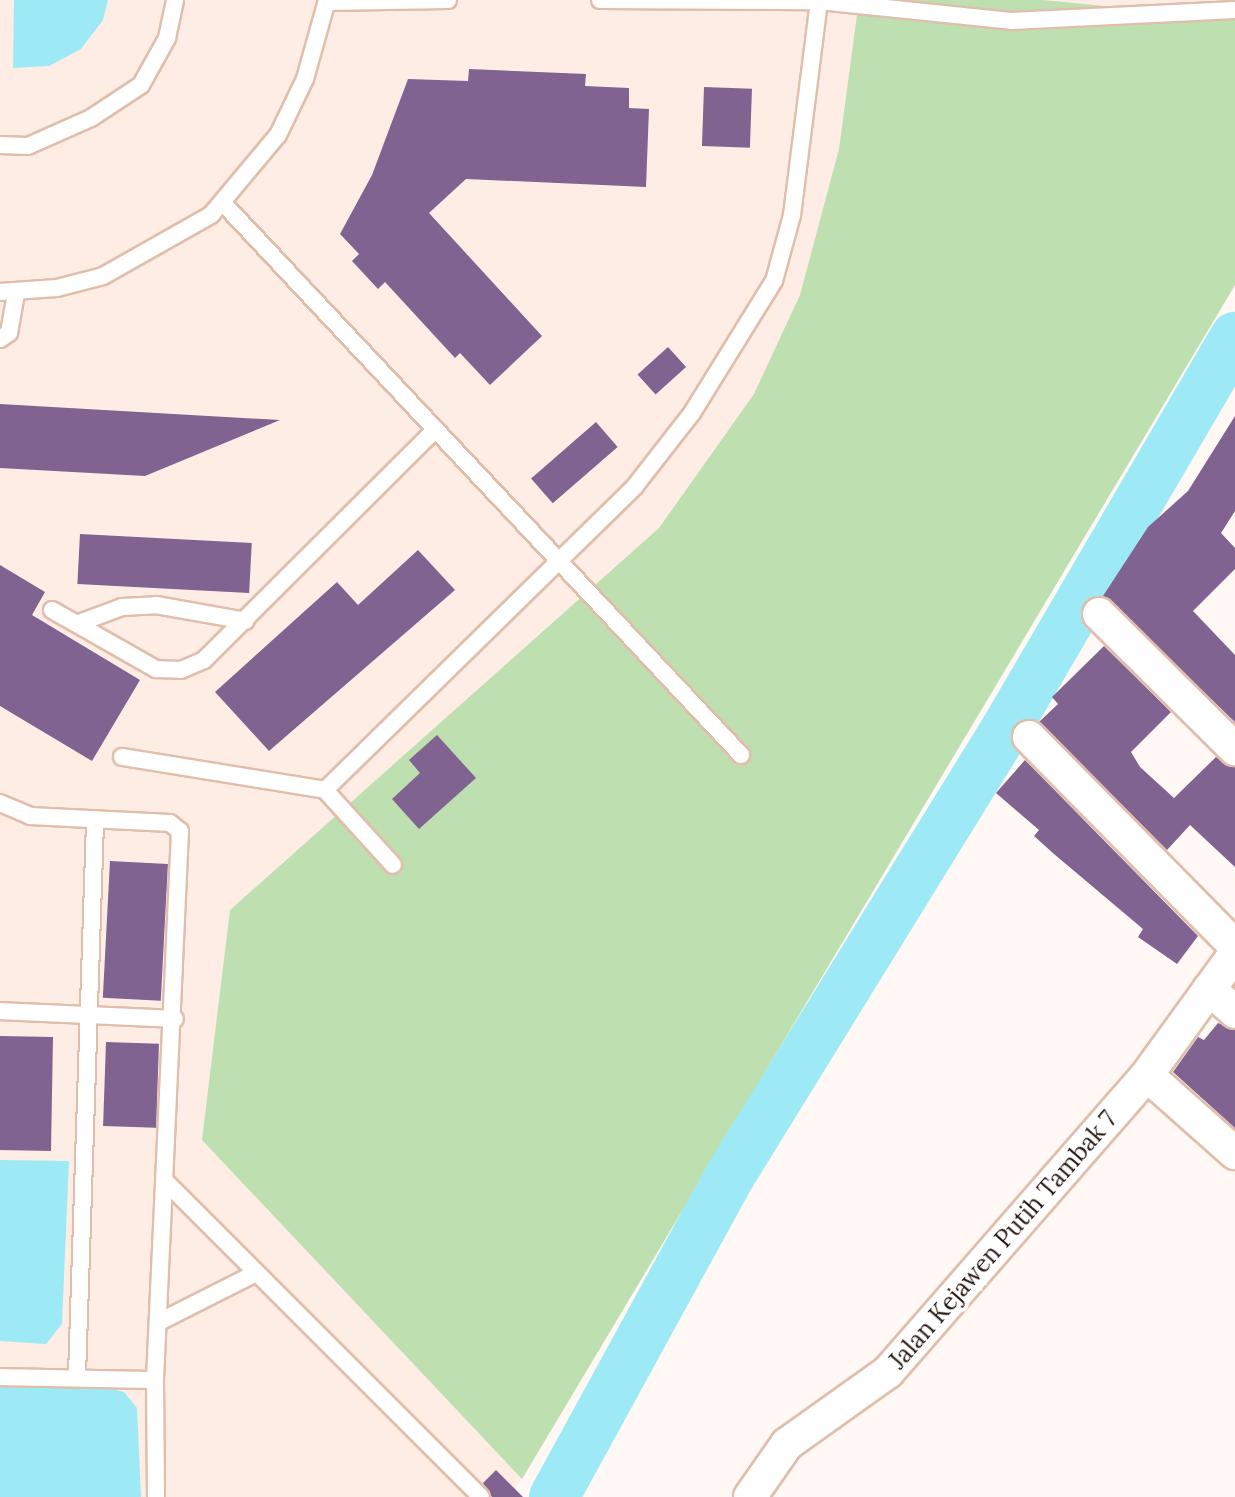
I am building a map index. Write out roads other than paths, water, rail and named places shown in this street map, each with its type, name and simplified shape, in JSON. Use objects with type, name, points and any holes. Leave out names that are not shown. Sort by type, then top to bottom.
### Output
[{"type":"street","points":[[1099,614],[1235,749]]},
{"type":"street","points":[[1029,737],[1235,946]]},
{"type":"street","name":"Jalan Kejawen Putih Tambak 7","points":[[750,1497],[787,1444],[888,1372],[1147,1075],[1235,954]]},
{"type":"street","points":[[1209,989],[1235,1012]]},
{"type":"street","points":[[1147,1075],[1235,1153]]},
{"type":"lane","points":[[0,145],[28,146],[91,118],[141,85],[167,38],[175,0]]},
{"type":"lane","points":[[0,339],[9,333],[8,293],[103,276],[223,203],[278,135],[305,79],[327,1],[448,0]]},
{"type":"lane","points":[[600,0],[819,1],[1011,21],[1235,10]]},
{"type":"lane","points":[[325,790],[558,565],[635,486],[692,413],[774,281],[792,215],[819,1]]},
{"type":"lane","points":[[223,203],[558,565],[741,755]]},
{"type":"lane","points":[[52,610],[156,669],[181,670],[204,660],[435,430]]},
{"type":"lane","points":[[79,623],[122,607],[156,605],[246,621]]},
{"type":"lane","points":[[122,757],[325,790],[393,865]]},
{"type":"lane","points":[[0,803],[30,816],[170,823],[180,831],[175,1019],[155,1380],[156,1497]]},
{"type":"lane","points":[[77,1376],[95,821]]},
{"type":"lane","points":[[0,1011],[175,1019]]},
{"type":"lane","points":[[166,1182],[481,1497]]},
{"type":"lane","points":[[159,1322],[256,1273]]},
{"type":"lane","points":[[0,1377],[77,1376],[155,1380]]},
{"type":"water","points":[[14,0],[108,0],[103,20],[81,49],[49,66],[13,68]]},
{"type":"water","points":[[0,1160],[69,1161],[62,1324],[46,1344],[0,1341]]},
{"type":"water","points":[[90,1384],[124,1392],[137,1408],[141,1497],[0,1497],[0,1385]]},
{"type":"waterway","points":[[554,1497],[731,1174],[1007,727],[1235,337]]}]
